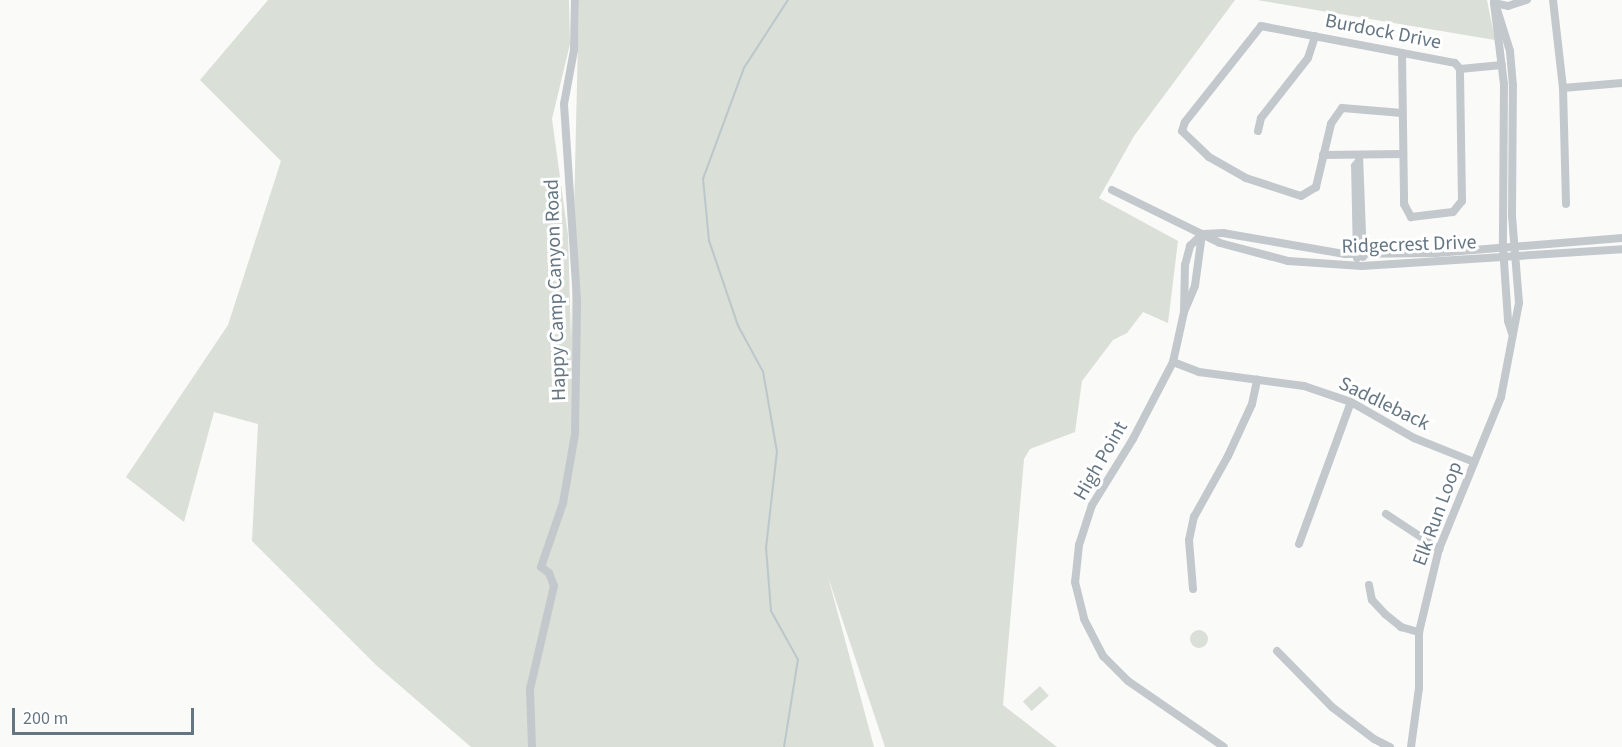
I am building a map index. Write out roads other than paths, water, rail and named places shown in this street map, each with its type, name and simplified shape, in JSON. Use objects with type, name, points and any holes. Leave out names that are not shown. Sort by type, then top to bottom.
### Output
[{"type":"street","name":"Happy Camp Canyon Road","points":[[532,747],[530,690],[554,586],[549,573],[541,567],[563,503],[575,434],[577,300],[564,104],[574,50],[575,0]]},
{"type":"street","points":[[1495,1],[1508,6],[1527,0]]},
{"type":"street","points":[[1553,0],[1563,88],[1566,204]]},
{"type":"street","name":"Elk Run Loop","points":[[1495,1],[1502,65],[1503,247],[1508,321],[1512,333]]},
{"type":"street","name":"Elk Run Loop","points":[[1411,747],[1419,688],[1419,632],[1439,549],[1501,397],[1519,303],[1512,216],[1513,86],[1504,28],[1495,1]]},
{"type":"street","name":"Burdock Drive","points":[[1323,155],[1313,192],[1301,196],[1246,178],[1209,157],[1182,131],[1185,122],[1262,26],[1455,63],[1460,69]]},
{"type":"street","points":[[1258,131],[1261,118],[1308,58],[1315,36]]},
{"type":"street","points":[[1402,53],[1404,204],[1411,217],[1453,213],[1462,201],[1460,69],[1502,65]]},
{"type":"street","points":[[1563,88],[1622,83]]},
{"type":"street","points":[[1402,113],[1342,108],[1331,124],[1323,155],[1359,158],[1403,154]]},
{"type":"street","points":[[1359,158],[1355,166],[1359,254],[1362,266]]},
{"type":"street","name":"Ridgecrest Drive","points":[[1112,190],[1220,243],[1288,261],[1362,266],[1622,249]]},
{"type":"street","name":"Ridgecrest Drive","points":[[1202,234],[1223,233],[1359,254],[1436,253],[1622,238]]},
{"type":"street","name":"High Point","points":[[1184,312],[1183,288],[1190,246],[1202,234]]},
{"type":"street","name":"High Point","points":[[1202,234],[1193,290],[1184,312],[1173,362],[1133,439],[1092,505],[1079,545],[1075,582],[1084,619],[1103,656],[1128,681],[1224,747]]},
{"type":"street","points":[[1183,288],[1193,290]]},
{"type":"street","name":"Saddleback","points":[[1173,362],[1199,372],[1304,386],[1351,402],[1414,438],[1474,462]]},
{"type":"street","points":[[1193,589],[1189,540],[1194,517],[1228,456],[1252,404],[1257,380]]},
{"type":"street","points":[[1299,544],[1351,402]]},
{"type":"street","points":[[1386,514],[1439,549]]},
{"type":"street","points":[[1369,585],[1372,600],[1385,614],[1401,627],[1419,632]]},
{"type":"street","points":[[1277,651],[1332,707],[1374,739],[1390,747]]},
{"type":"waterway","points":[[784,747],[798,660],[771,611],[766,548],[777,452],[763,372],[738,326],[709,241],[703,179],[744,68],[788,0]]}]
